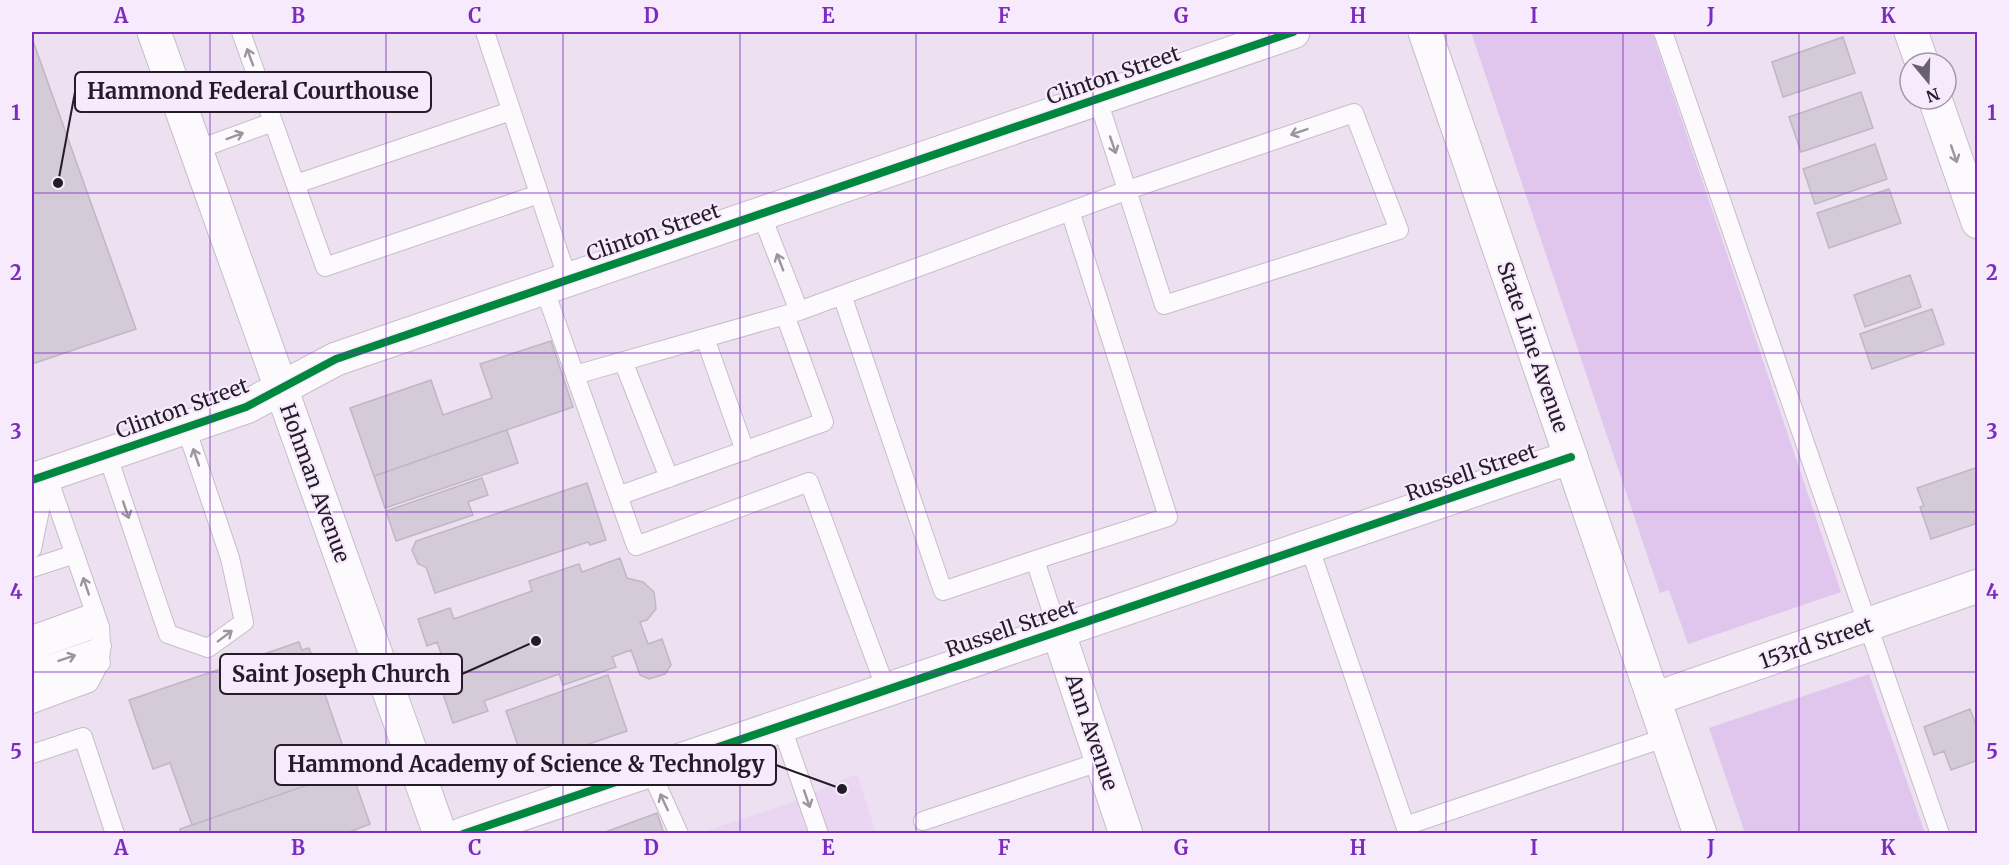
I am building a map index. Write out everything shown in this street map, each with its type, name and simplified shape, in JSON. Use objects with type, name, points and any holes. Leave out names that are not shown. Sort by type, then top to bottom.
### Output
[{"type":"street","name":"Hohman Avenue","points":[[154,32],[440,834]]},
{"type":"street","name":"Clinton Street","points":[[39,477],[246,407],[336,359],[1293,32]]},
{"type":"street","name":"State Line Avenue","points":[[1425,32],[1700,834]]},
{"type":"street","points":[[1911,32],[1918,51]]},
{"type":"street","points":[[1939,111],[1977,222]]},
{"type":"street","name":"Russell Street","points":[[463,834],[1571,457]]},
{"type":"street","name":"153rd Street","points":[[1654,699],[1977,586]]},
{"type":"street","name":"Ann Avenue","points":[[1058,631],[1126,834]]},
{"type":"lane","points":[[241,32],[325,267],[539,194]]},
{"type":"lane","points":[[484,32],[539,194],[575,375],[636,546],[809,482],[886,689]]},
{"type":"lane","points":[[1663,32],[1940,834]]},
{"type":"lane","points":[[575,375],[792,313],[1128,190],[1354,113],[1399,230],[1164,304],[1128,190],[1098,100]]},
{"type":"lane","points":[[296,184],[511,111]]},
{"type":"lane","points":[[196,150],[273,122]]},
{"type":"lane","points":[[842,295],[943,591],[1168,517],[1070,211]]},
{"type":"lane","points":[[618,496],[824,422],[761,214]]},
{"type":"lane","points":[[705,338],[745,451]]},
{"type":"lane","points":[[623,361],[669,478]]},
{"type":"lane","points":[[106,454],[168,634],[208,648],[243,621],[230,558],[186,428]]},
{"type":"lane","points":[[32,549],[39,477]]},
{"type":"lane","points":[[32,704],[89,683],[101,654],[98,620],[75,554],[39,477]]},
{"type":"lane","points":[[1309,546],[1407,830],[1667,737]]},
{"type":"lane","points":[[32,568],[75,554]]},
{"type":"lane","points":[[1035,560],[1058,631]]},
{"type":"lane","points":[[32,635],[98,620]]},
{"type":"lane","points":[[32,651],[98,620]]},
{"type":"lane","points":[[32,670],[101,654]]},
{"type":"lane","points":[[32,687],[101,654]]},
{"type":"lane","points":[[781,725],[819,834]]},
{"type":"lane","points":[[32,754],[83,737],[115,834]]},
{"type":"lane","points":[[923,821],[1102,761]]},
{"type":"lane","points":[[650,770],[679,834]]},
{"type":"shaded area","points":[[1471,32],[1652,32],[1841,592],[1688,644],[1669,590],[1660,593]]},
{"type":"shaded area","points":[[1869,674],[1925,833],[1745,833],[1709,728]]},
{"type":"shaded area","points":[[857,774],[876,833],[696,834],[787,804]]},
{"type":"building","points":[[1843,37],[1855,73],[1783,97],[1772,62]]},
{"type":"building","points":[[32,38],[136,329],[32,364]]},
{"type":"building","points":[[1861,92],[1873,128],[1801,152],[1789,117]]},
{"type":"building","points":[[1875,144],[1887,179],[1815,204],[1803,169]]},
{"type":"building","points":[[1889,189],[1901,223],[1829,248],[1817,213]]},
{"type":"building","points":[[1910,275],[1921,307],[1865,327],[1854,295]]},
{"type":"building","points":[[1932,309],[1944,344],[1872,369],[1860,334]]},
{"type":"building","points":[[551,341],[573,407],[374,476],[350,408],[431,380],[443,415],[492,398],[480,364]]},
{"type":"building","points":[[507,430],[518,463],[385,508],[374,476]]},
{"type":"building","points":[[1978,467],[1978,523],[1931,539],[1920,507],[1924,506],[1917,488]]},
{"type":"building","points":[[482,478],[488,495],[468,502],[473,515],[396,541],[386,511]]},
{"type":"building","points":[[587,483],[606,540],[590,545],[588,542],[435,593],[426,567],[418,564],[412,550],[416,541]]},
{"type":"building","points":[[620,558],[627,578],[643,582],[654,592],[656,609],[647,620],[640,622],[648,644],[662,639],[671,665],[665,674],[649,679],[640,675],[631,650],[612,657],[616,667],[563,685],[559,674],[484,701],[488,711],[453,723],[443,694],[454,690],[437,642],[427,646],[418,619],[450,608],[454,619],[532,591],[529,581],[579,564],[582,572]]},
{"type":"building","points":[[299,642],[302,650],[309,648],[351,770],[192,825],[170,763],[153,769],[129,700]]},
{"type":"building","points":[[608,675],[627,731],[525,766],[506,711]]},
{"type":"building","points":[[1970,709],[1978,730],[1978,760],[1951,770],[1944,751],[1934,755],[1924,727]]},
{"type":"building","points":[[351,770],[370,824],[344,834],[181,834],[180,829]]},
{"type":"building","points":[[657,813],[664,834],[600,834]]},
{"type":"cycle path","points":[[32,480],[246,407],[336,359],[1293,32]]},
{"type":"cycle path","points":[[463,834],[1571,457]]},
{"type":"place","name":"Hammond Federal Courthouse","points":[[58,183]]},
{"type":"place","name":"Saint Joseph Church","points":[[536,641]]},
{"type":"place","name":"Hammond Academy of Science & Technolgy","points":[[842,789]]}]
